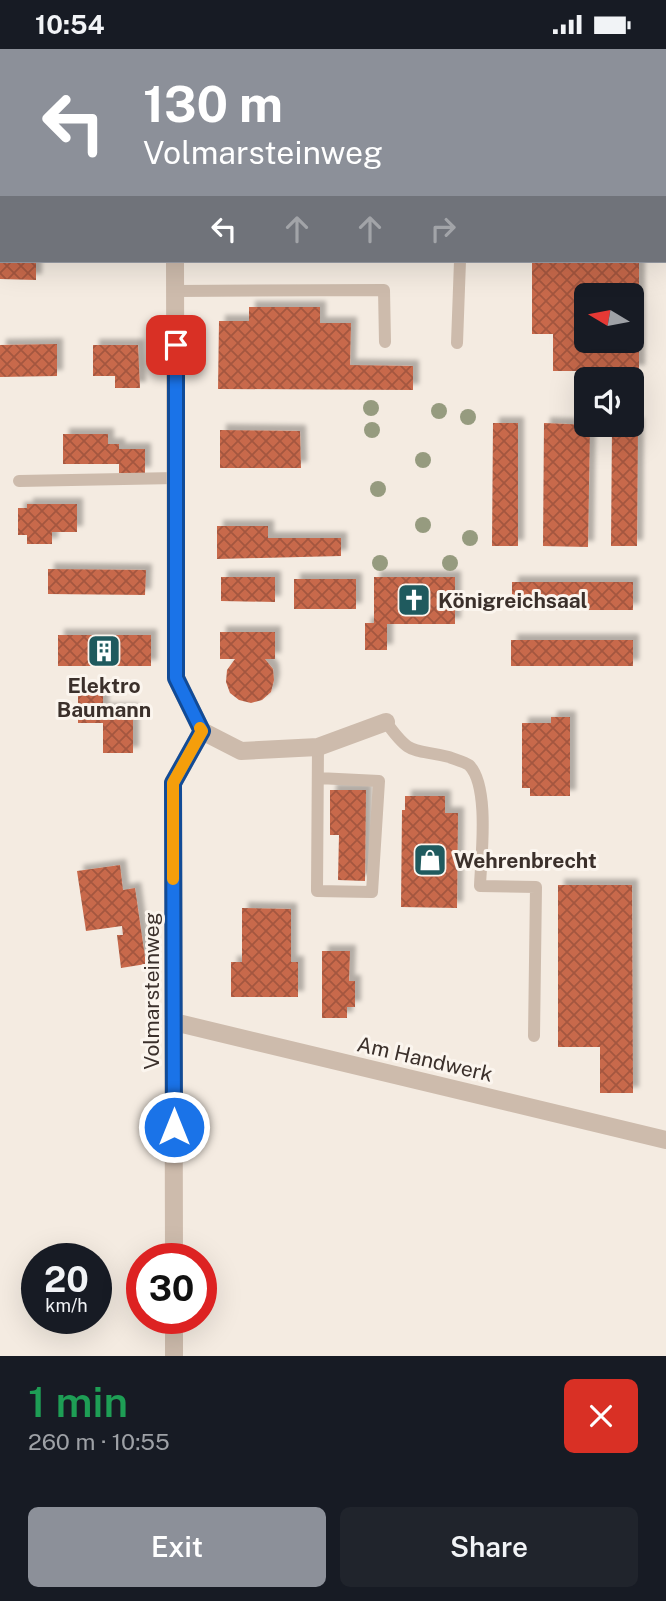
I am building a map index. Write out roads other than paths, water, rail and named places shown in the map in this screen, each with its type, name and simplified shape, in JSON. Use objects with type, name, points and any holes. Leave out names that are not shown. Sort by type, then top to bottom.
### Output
[{"type":"street","points":[[175,263],[176,678],[202,731],[241,751],[318,747],[386,722]]},
{"type":"street","name":"Volmarsteinweg","points":[[174,1243],[173,783],[202,731]]},
{"type":"street","name":"Am Handwerk","points":[[174,1022],[666,1140]]},
{"type":"street","points":[[174,1334],[174,1356]]},
{"type":"lane","points":[[457,343],[460,263]]},
{"type":"lane","points":[[175,291],[384,290],[384,342]]},
{"type":"lane","points":[[19,481],[176,478]]},
{"type":"lane","points":[[386,722],[408,748],[468,764],[480,784],[480,886],[536,887],[534,1036]]},
{"type":"lane","points":[[318,747],[317,891],[372,892],[379,781],[318,778]]},
{"type":"place","name":"Königreichsaal","points":[[414,600]]},
{"type":"place","name":"Elektro Baumann","points":[[104,651]]},
{"type":"place","name":"Wehrenbrecht","points":[[430,860]]}]
